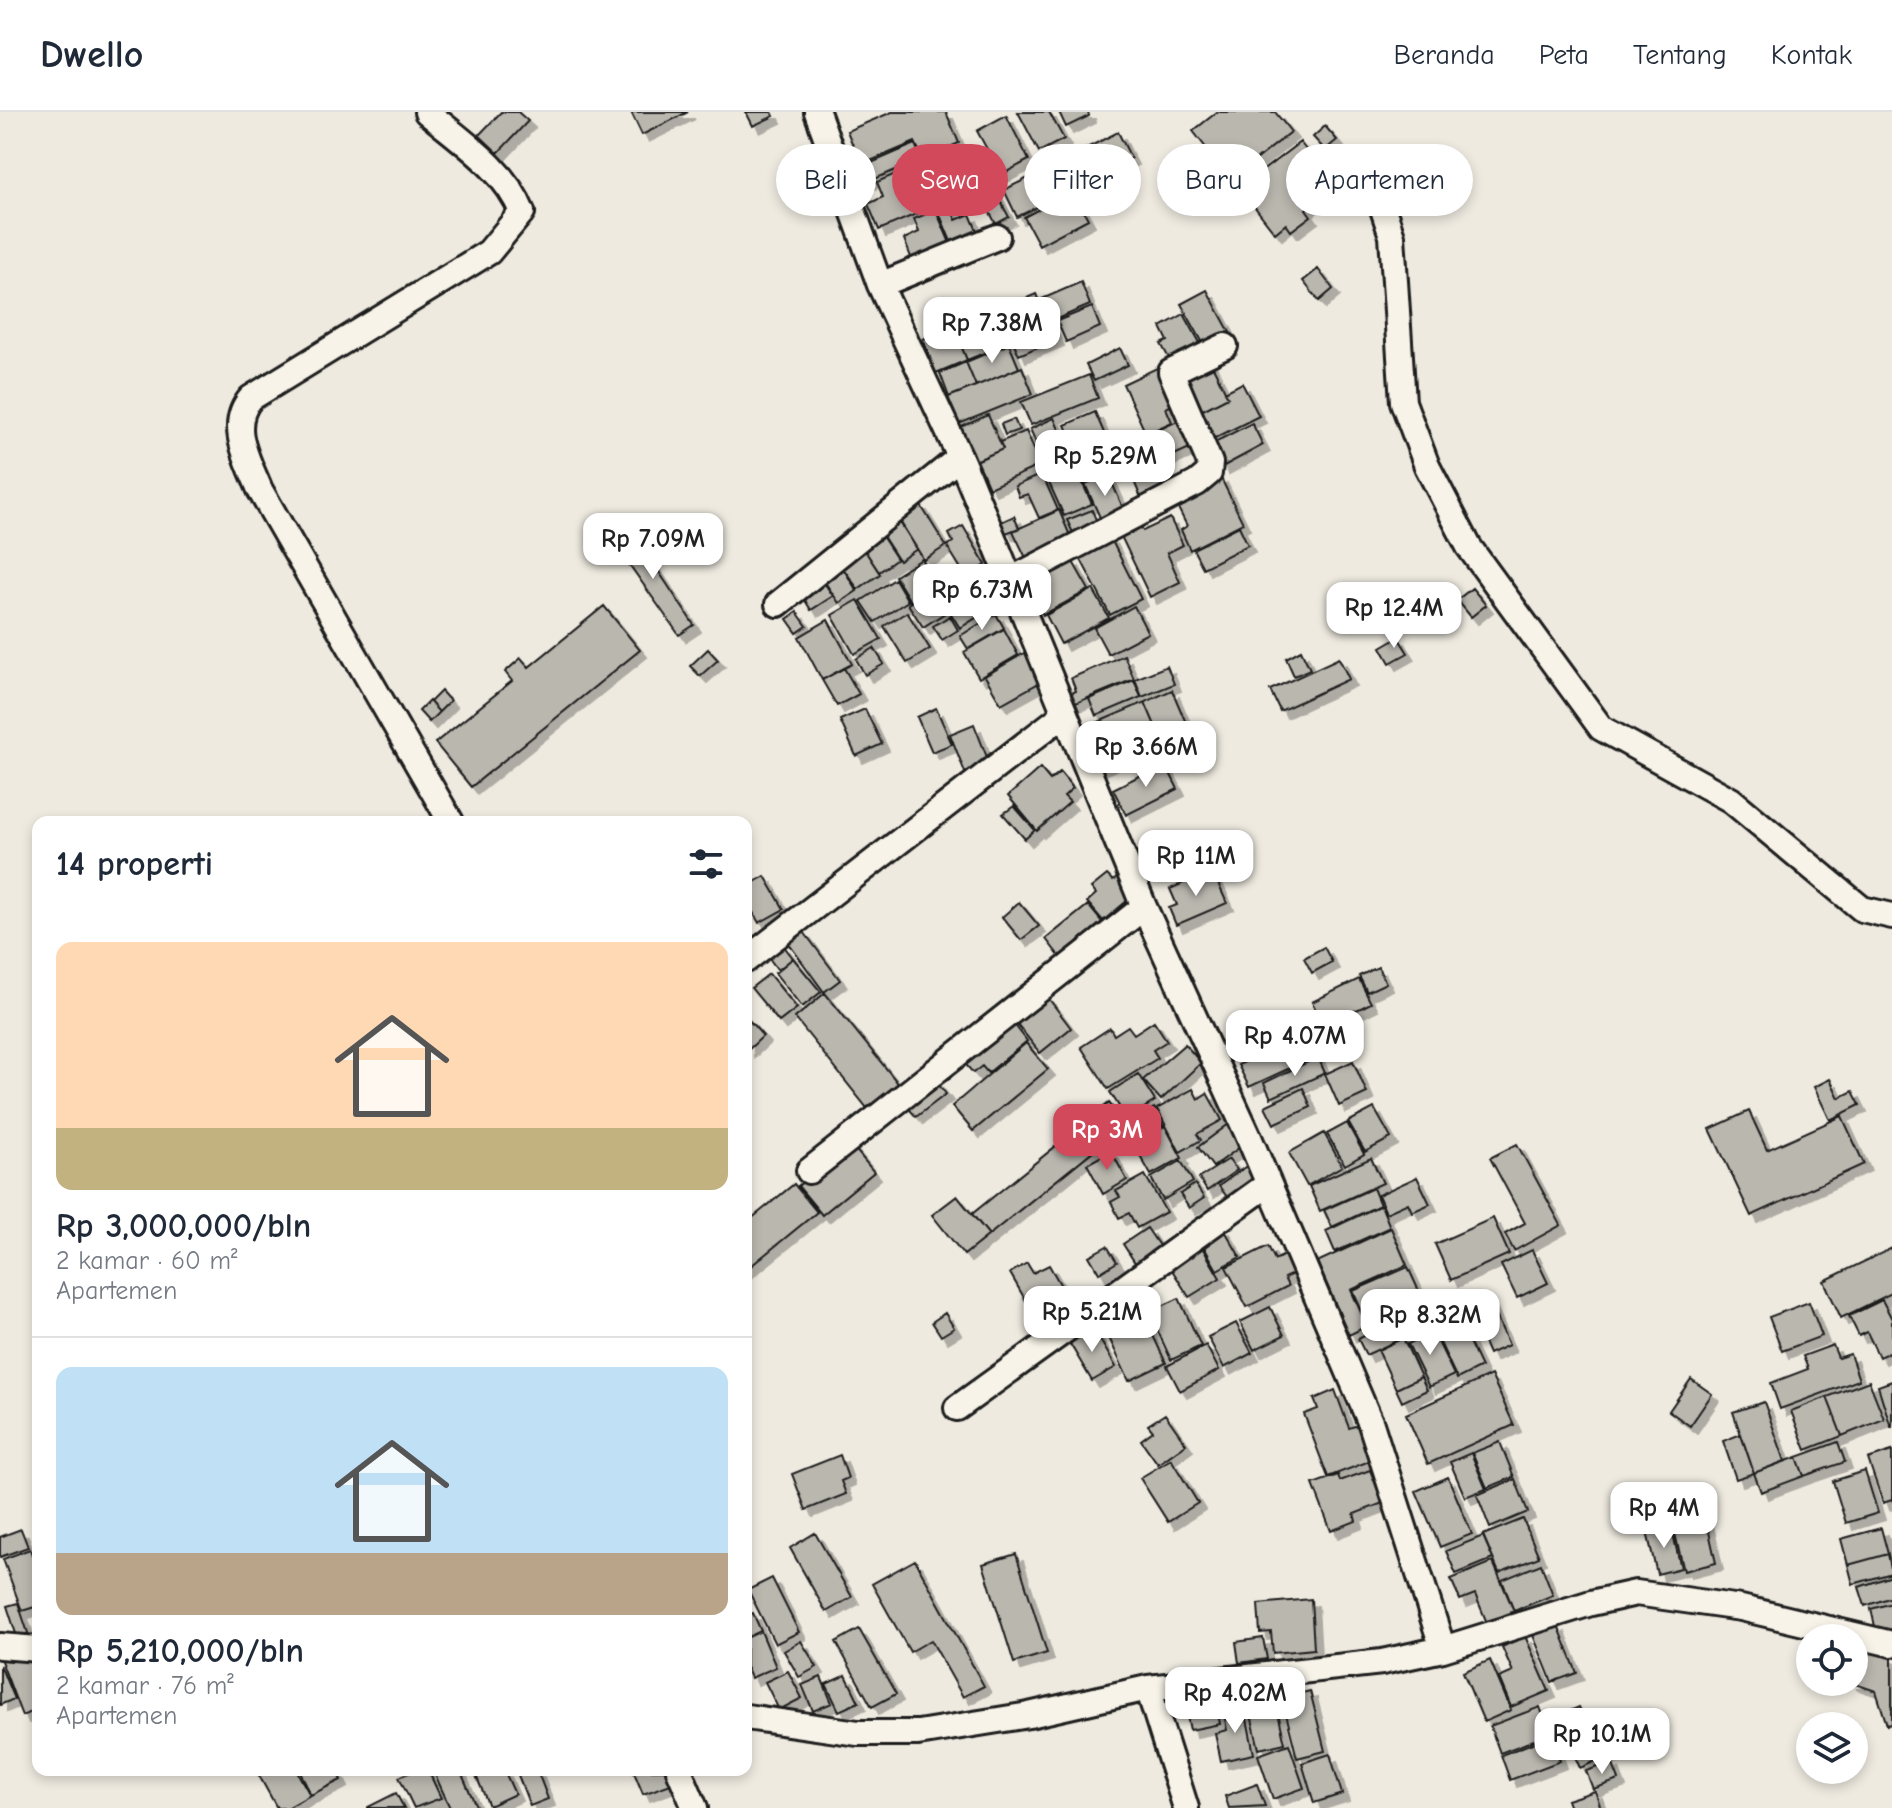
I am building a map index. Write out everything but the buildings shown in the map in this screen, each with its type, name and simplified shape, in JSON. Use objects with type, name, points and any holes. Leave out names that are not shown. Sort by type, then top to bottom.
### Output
[{"type":"street","points":[[427,112],[494,169],[516,197],[522,212],[489,252],[251,398],[241,410],[239,436],[260,490],[448,816]]},
{"type":"street","points":[[817,112],[880,285],[960,457],[1144,907],[1248,1135],[1371,1424],[1443,1649]]},
{"type":"street","points":[[1385,216],[1392,236],[1403,402],[1427,466],[1478,560],[1601,728],[1731,800],[1862,909],[1892,916]]},
{"type":"street","points":[[880,285],[997,237]]},
{"type":"street","points":[[1010,580],[1197,483],[1209,473],[1210,463],[1171,372],[1225,346]]},
{"type":"street","points":[[778,604],[960,457]]},
{"type":"street","points":[[752,955],[1063,715]]},
{"type":"street","points":[[809,1171],[1144,907]]},
{"type":"street","points":[[957,1408],[1267,1185]]},
{"type":"street","points":[[752,1718],[858,1733],[918,1733],[1029,1715],[1148,1688],[1382,1662],[1443,1649],[1591,1603],[1636,1593],[1741,1608],[1892,1644]]},
{"type":"street","points":[[0,1646],[32,1649]]},
{"type":"street","points":[[1148,1688],[1186,1808]]},
{"type":"street","points":[[682,1776],[695,1808]]}]
